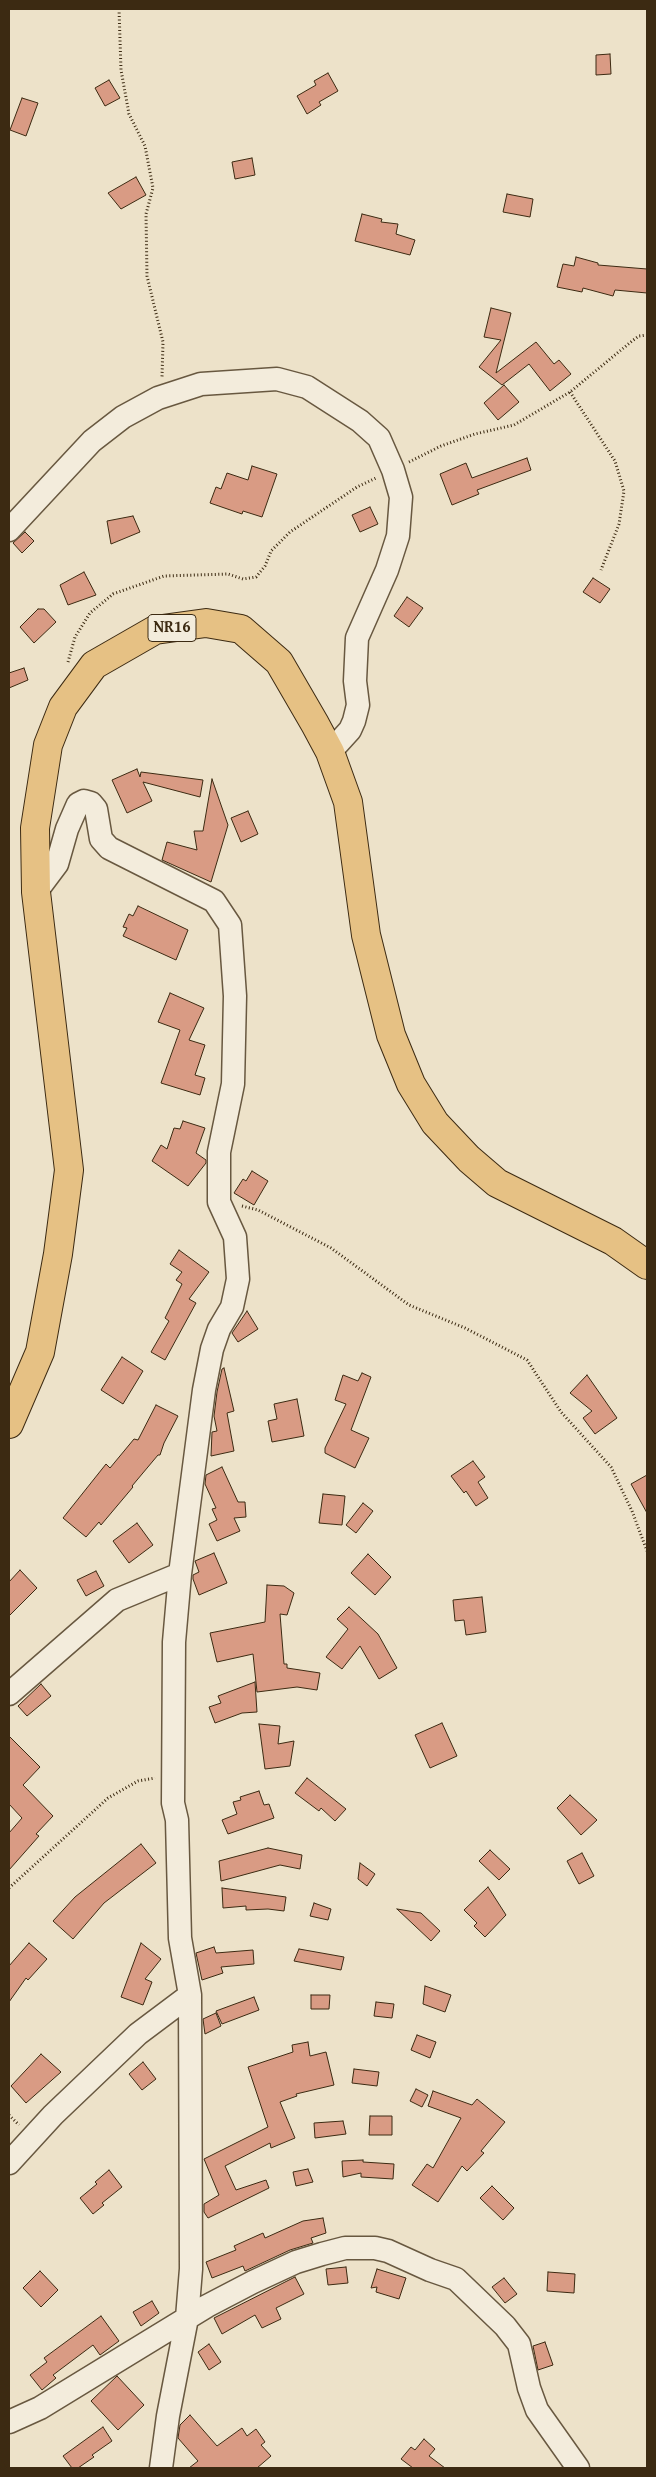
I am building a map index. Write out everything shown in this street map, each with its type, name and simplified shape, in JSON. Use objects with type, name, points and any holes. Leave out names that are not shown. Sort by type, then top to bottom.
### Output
[{"type":"main road","name":"NR16","points":[[9,1424],[40,1352],[58,1254],[69,1170],[36,892],[35,828],[48,745],[63,707],[94,665],[155,630],[206,623],[241,629],[279,662],[330,752],[348,802],[366,935],[391,1036],[411,1084],[435,1122],[469,1159],[497,1183],[613,1241],[647,1265]]},
{"type":"street","points":[[9,530],[92,441],[123,417],[158,398],[201,384],[250,379],[277,379],[308,387],[360,420],[379,438],[393,470],[400,497],[398,536],[387,570],[357,638],[355,681],[358,705],[354,721],[350,730],[330,752]]},
{"type":"street","points":[[36,892],[57,864],[67,829],[78,804],[84,801],[91,803],[96,809],[101,839],[109,848],[214,902],[221,909],[230,925],[235,996],[233,1084],[219,1152],[220,1202],[235,1237],[237,1288],[232,1307],[212,1349],[205,1382],[180,1574],[174,1642],[173,1802],[177,1820],[180,1938],[190,1995],[191,2241],[187,2318],[168,2416],[161,2468]]},
{"type":"street","points":[[9,1694],[117,1600],[180,1574]]},
{"type":"street","points":[[9,2163],[52,2115],[138,2034],[190,1995]]},
{"type":"street","points":[[9,2422],[40,2408],[187,2318],[253,2282],[296,2262],[345,2248],[375,2248],[388,2251],[430,2270],[456,2279],[505,2326],[519,2344],[529,2388],[537,2410],[578,2468]]},
{"type":"path","points":[[118,9],[121,70],[129,114],[146,146],[154,188],[146,214],[147,267],[163,342],[162,377],[158,398]]},
{"type":"path","points":[[67,666],[75,637],[90,613],[113,594],[164,576],[228,574],[243,580],[256,577],[265,566],[271,551],[290,532],[357,488],[467,437],[514,425],[570,392],[632,341],[639,336],[647,335]]},
{"type":"path","points":[[570,392],[615,462],[624,491],[619,524],[601,570]]},
{"type":"path","points":[[220,1202],[258,1210],[295,1228],[331,1248],[409,1305],[465,1328],[527,1360],[561,1412],[611,1467],[632,1511],[647,1551]]},
{"type":"path","points":[[9,1888],[108,1798],[138,1781],[173,1776]]},
{"type":"building","points":[[610,54],[611,74],[596,75],[596,55]]},
{"type":"building","points":[[328,73],[338,91],[319,102],[321,105],[307,114],[297,96],[316,85],[314,81]]},
{"type":"building","points":[[109,80],[120,98],[105,106],[95,88]]},
{"type":"building","points":[[22,98],[38,103],[26,136],[10,130]]},
{"type":"building","points":[[252,158],[255,175],[235,179],[232,162]]},
{"type":"building","points":[[136,177],[146,195],[121,209],[108,193]]},
{"type":"building","points":[[507,194],[533,199],[530,217],[503,212]]},
{"type":"building","points":[[362,214],[382,219],[381,222],[398,224],[396,234],[415,240],[410,255],[355,241]]},
{"type":"building","points":[[576,257],[598,263],[598,265],[647,269],[647,293],[615,290],[613,296],[583,288],[582,292],[557,287],[563,264],[574,266]]},
{"type":"building","points":[[491,308],[511,313],[496,373],[536,342],[554,364],[559,360],[571,374],[550,391],[529,364],[502,385],[479,367],[501,340],[484,337]]},
{"type":"building","points":[[504,385],[519,402],[498,420],[484,403]]},
{"type":"building","points":[[527,458],[531,470],[477,490],[479,494],[452,505],[440,474],[466,463],[472,478]]},
{"type":"building","points":[[252,466],[277,474],[262,517],[243,511],[242,514],[210,503],[216,487],[221,489],[227,473],[248,480]]},
{"type":"building","points":[[370,507],[378,524],[360,532],[352,515]]},
{"type":"building","points":[[133,516],[140,532],[111,544],[107,521]]},
{"type":"building","points":[[25,532],[34,541],[22,553],[13,543]]},
{"type":"building","points":[[84,572],[96,595],[68,605],[60,585]]},
{"type":"building","points":[[593,578],[610,589],[600,603],[583,592]]},
{"type":"building","points":[[407,597],[423,608],[409,627],[394,616]]},
{"type":"building","points":[[38,609],[44,609],[56,622],[34,643],[20,627]]},
{"type":"building","points":[[24,668],[28,680],[9,688],[9,673]]},
{"type":"building","points":[[137,769],[140,777],[141,772],[203,780],[200,797],[143,782],[152,801],[127,813],[112,780]]},
{"type":"building","points":[[212,779],[228,825],[211,882],[162,860],[167,842],[197,850],[194,831],[203,831]]},
{"type":"building","points":[[248,811],[258,834],[241,842],[231,818]]},
{"type":"building","points":[[138,906],[188,930],[176,960],[123,936],[127,928],[123,927],[129,914],[133,916]]},
{"type":"building","points":[[170,993],[204,1008],[189,1040],[205,1045],[195,1075],[205,1078],[200,1095],[161,1083],[180,1030],[158,1022]]},
{"type":"building","points":[[183,1121],[205,1128],[196,1153],[206,1160],[206,1163],[188,1186],[152,1161],[161,1145],[167,1149],[174,1128],[180,1129]]},
{"type":"building","points":[[252,1171],[268,1181],[254,1205],[234,1193],[243,1179],[246,1181]]},
{"type":"building","points":[[179,1250],[209,1272],[189,1299],[196,1303],[165,1360],[151,1352],[169,1321],[165,1318],[182,1284],[176,1280],[182,1272],[170,1264]]},
{"type":"building","points":[[247,1311],[258,1329],[238,1342],[232,1333]]},
{"type":"building","points":[[122,1357],[143,1371],[123,1404],[101,1390]]},
{"type":"building","points":[[224,1368],[234,1411],[227,1413],[234,1451],[211,1456],[212,1432],[217,1431],[214,1416],[217,1392],[222,1369]]},
{"type":"building","points":[[362,1373],[371,1377],[351,1430],[369,1438],[355,1468],[325,1453],[325,1448],[346,1404],[335,1400],[343,1375],[358,1381]]},
{"type":"building","points":[[587,1375],[617,1418],[595,1434],[583,1418],[592,1411],[570,1393]]},
{"type":"building","points":[[297,1399],[304,1436],[272,1442],[268,1421],[277,1419],[274,1404]]},
{"type":"building","points":[[156,1405],[178,1416],[160,1455],[158,1455],[101,1525],[99,1522],[86,1537],[63,1518],[106,1464],[110,1468],[134,1439],[138,1440]]},
{"type":"building","points":[[473,1461],[485,1477],[478,1482],[488,1498],[476,1506],[466,1491],[464,1493],[451,1476]]},
{"type":"building","points":[[222,1467],[238,1502],[245,1502],[246,1517],[234,1518],[240,1531],[217,1541],[209,1524],[217,1520],[212,1509],[216,1508],[205,1484],[206,1475]]},
{"type":"building","points":[[647,1475],[647,1513],[631,1484]]},
{"type":"building","points":[[323,1494],[345,1496],[342,1525],[319,1523]]},
{"type":"building","points":[[363,1503],[373,1511],[356,1533],[346,1525]]},
{"type":"building","points":[[137,1523],[153,1545],[129,1563],[113,1541]]},
{"type":"building","points":[[214,1553],[227,1583],[199,1595],[193,1579],[193,1575],[199,1572],[195,1561]]},
{"type":"building","points":[[368,1554],[391,1577],[375,1595],[351,1573]]},
{"type":"building","points":[[20,1570],[37,1588],[9,1616],[9,1582]]},
{"type":"building","points":[[96,1571],[104,1586],[86,1596],[77,1580]]},
{"type":"building","points":[[267,1585],[284,1586],[294,1593],[287,1615],[280,1614],[284,1664],[287,1664],[287,1668],[320,1673],[317,1690],[297,1687],[257,1692],[253,1654],[217,1662],[210,1633],[265,1622]]},
{"type":"building","points":[[482,1597],[486,1632],[466,1635],[464,1620],[455,1621],[453,1600]]},
{"type":"building","points":[[349,1607],[378,1634],[397,1668],[379,1679],[360,1646],[342,1669],[326,1657],[348,1629],[337,1619]]},
{"type":"building","points":[[255,1682],[257,1712],[242,1713],[215,1723],[209,1707],[221,1703],[218,1696]]},
{"type":"building","points":[[41,1684],[51,1696],[27,1716],[18,1706]]},
{"type":"building","points":[[442,1723],[457,1756],[430,1768],[415,1735]]},
{"type":"building","points":[[259,1724],[280,1726],[278,1744],[294,1741],[290,1766],[265,1769]]},
{"type":"building","points":[[9,1736],[40,1767],[23,1785],[53,1816],[36,1834],[39,1836],[9,1870],[9,1833],[22,1818],[9,1804]]},
{"type":"building","points":[[307,1778],[346,1809],[335,1821],[321,1808],[319,1811],[295,1793]]},
{"type":"building","points":[[259,1791],[264,1805],[269,1804],[274,1818],[228,1834],[222,1820],[237,1814],[233,1802],[241,1800],[240,1797]]},
{"type":"building","points":[[570,1795],[597,1820],[581,1835],[557,1808]]},
{"type":"building","points":[[141,1844],[156,1863],[104,1903],[73,1939],[53,1921],[75,1897]]},
{"type":"building","points":[[268,1848],[302,1855],[300,1869],[280,1865],[221,1881],[219,1861]]},
{"type":"building","points":[[490,1850],[510,1869],[499,1880],[479,1861]]},
{"type":"building","points":[[582,1853],[594,1876],[579,1884],[567,1861]]},
{"type":"building","points":[[360,1863],[375,1874],[367,1886],[358,1879]]},
{"type":"building","points":[[488,1887],[506,1915],[485,1937],[474,1926],[477,1923],[464,1910]]},
{"type":"building","points":[[222,1888],[286,1897],[284,1911],[268,1909],[246,1910],[246,1906],[223,1908]]},
{"type":"building","points":[[314,1903],[331,1909],[328,1920],[310,1916]]},
{"type":"building","points":[[397,1909],[421,1913],[440,1931],[431,1941]]},
{"type":"building","points":[[29,1943],[47,1959],[28,1980],[26,1978],[9,2002],[9,1966]]},
{"type":"building","points":[[141,1943],[161,1959],[145,1979],[152,1982],[143,2005],[121,1997]]},
{"type":"building","points":[[214,1947],[216,1953],[253,1950],[254,1964],[221,1967],[223,1973],[202,1980],[196,1953]]},
{"type":"building","points":[[299,1949],[344,1957],[341,1970],[294,1961]]},
{"type":"building","points":[[425,1986],[451,1995],[445,2012],[423,2004]]},
{"type":"building","points":[[311,1995],[330,1995],[329,2009],[311,2009]]},
{"type":"building","points":[[254,1997],[259,2010],[222,2024],[216,2011]]},
{"type":"building","points":[[376,2002],[394,2004],[392,2018],[374,2016]]},
{"type":"building","points":[[216,2013],[221,2026],[205,2034],[203,2019]]},
{"type":"building","points":[[417,2035],[436,2042],[430,2058],[411,2050]]},
{"type":"building","points":[[308,2042],[310,2056],[326,2052],[334,2085],[296,2094],[297,2096],[280,2102],[295,2138],[271,2148],[270,2143],[225,2166],[236,2190],[266,2180],[269,2188],[208,2218],[204,2212],[204,2204],[219,2195],[204,2159],[268,2127],[248,2067],[293,2052],[292,2045]]},
{"type":"building","points":[[41,2054],[61,2072],[26,2103],[11,2086]]},
{"type":"building","points":[[143,2062],[156,2079],[142,2090],[129,2074]]},
{"type":"building","points":[[354,2069],[379,2072],[377,2086],[352,2083]]},
{"type":"building","points":[[416,2089],[428,2095],[422,2107],[410,2101]]},
{"type":"building","points":[[433,2091],[472,2105],[477,2099],[505,2122],[481,2151],[484,2153],[467,2171],[462,2166],[438,2202],[412,2185],[427,2164],[433,2168],[461,2118],[428,2106]]},
{"type":"building","points":[[370,2116],[392,2116],[392,2135],[369,2135]]},
{"type":"building","points":[[343,2121],[346,2134],[315,2138],[314,2123]]},
{"type":"building","points":[[363,2160],[363,2162],[394,2164],[393,2179],[361,2177],[361,2173],[343,2177],[342,2161]]},
{"type":"building","points":[[308,2169],[313,2182],[296,2186],[293,2172]]},
{"type":"building","points":[[109,2170],[122,2187],[102,2203],[104,2205],[93,2214],[80,2198],[97,2184],[95,2182]]},
{"type":"building","points":[[492,2186],[514,2208],[503,2220],[480,2198]]},
{"type":"building","points":[[323,2218],[326,2233],[311,2238],[313,2243],[290,2250],[245,2271],[243,2266],[212,2278],[206,2262],[236,2250],[234,2246],[263,2233],[265,2238],[303,2221]]},
{"type":"building","points":[[346,2267],[348,2283],[328,2285],[326,2269]]},
{"type":"building","points":[[377,2269],[406,2278],[399,2299],[376,2292],[377,2287],[371,2288]]},
{"type":"building","points":[[40,2271],[58,2290],[41,2307],[23,2288]]},
{"type":"building","points":[[548,2272],[575,2274],[574,2293],[547,2291]]},
{"type":"building","points":[[295,2277],[304,2294],[276,2308],[281,2319],[262,2328],[255,2315],[222,2334],[214,2318]]},
{"type":"building","points":[[504,2278],[517,2294],[505,2303],[492,2287]]},
{"type":"building","points":[[152,2301],[159,2313],[141,2326],[133,2312]]},
{"type":"building","points":[[101,2316],[119,2341],[100,2355],[93,2345],[53,2375],[56,2378],[42,2390],[30,2375],[47,2362],[44,2358]]},
{"type":"building","points":[[545,2342],[553,2365],[538,2370],[533,2346]]},
{"type":"building","points":[[209,2344],[221,2362],[209,2370],[198,2352]]},
{"type":"building","points":[[117,2376],[144,2405],[118,2430],[91,2401]]},
{"type":"building","points":[[190,2415],[217,2446],[242,2428],[247,2436],[256,2429],[265,2442],[261,2445],[271,2456],[257,2468],[189,2468],[198,2461],[178,2438],[180,2425]]},
{"type":"building","points":[[103,2427],[112,2441],[78,2468],[72,2468],[63,2456]]},
{"type":"building","points":[[424,2439],[435,2449],[429,2456],[445,2468],[413,2468],[401,2459],[411,2447],[415,2450]]}]
